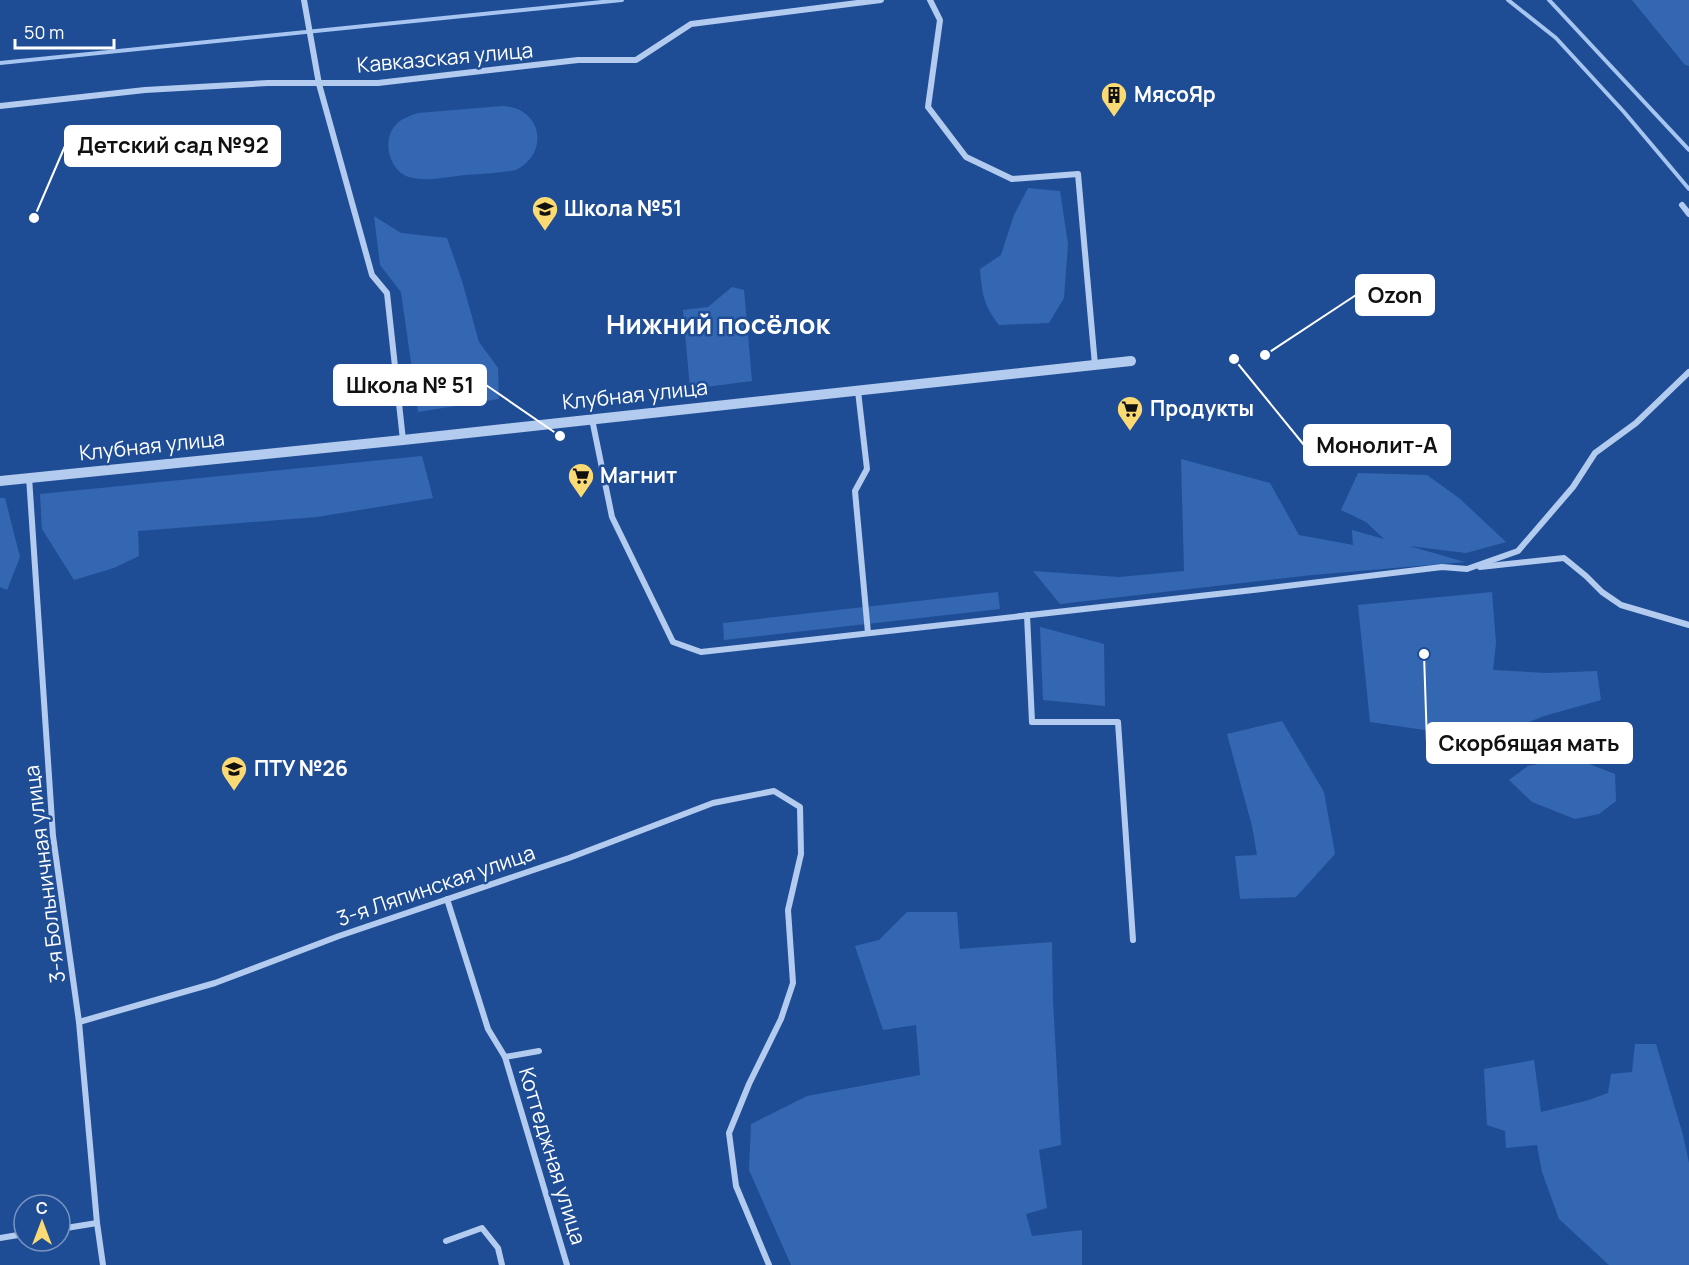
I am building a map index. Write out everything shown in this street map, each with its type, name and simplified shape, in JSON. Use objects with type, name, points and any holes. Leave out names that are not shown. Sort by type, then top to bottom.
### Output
[{"type":"street","points":[[304,0],[319,84],[372,274],[387,293],[403,440]]},
{"type":"street","name":"Кавказская улица","points":[[0,106],[145,90],[268,83],[378,83],[578,60],[636,60],[691,24],[881,0]]},
{"type":"street","points":[[930,0],[940,20],[928,107],[966,157],[1012,179],[1078,174],[1095,365]]},
{"type":"street","points":[[1682,205],[1689,214]]},
{"type":"street","name":"Клубная улица","points":[[0,480],[403,440],[1131,362]]},
{"type":"street","points":[[1467,569],[1518,551],[1573,487],[1595,453],[1636,423],[1689,372]]},
{"type":"street","points":[[858,391],[867,469],[855,491],[868,633]]},
{"type":"street","points":[[592,419],[612,517],[673,642],[701,652],[1262,590],[1442,567],[1467,569],[1564,558],[1602,592],[1621,605],[1689,625]]},
{"type":"street","name":"3-я Больничная улица","points":[[29,477],[53,836],[79,1022],[97,1223],[103,1265]]},
{"type":"street","points":[[1027,615],[1032,722],[1118,722],[1132,940]]},
{"type":"street","name":"3-я Ляпинская улица","points":[[79,1022],[214,983],[339,936],[570,858],[713,803],[774,792],[800,807],[801,854],[788,910],[793,983],[781,1019],[749,1084],[729,1132],[736,1186],[769,1265]]},
{"type":"street","name":"Коттеджная улица","points":[[447,899],[488,1029],[506,1057],[567,1265]]},
{"type":"street","points":[[506,1057],[540,1051]]},
{"type":"street","points":[[72,1227],[97,1223]]},
{"type":"street","points":[[446,1241],[482,1228],[498,1248],[502,1265]]},
{"type":"shaded area","points":[[1632,0],[1689,0],[1689,66],[1685,65]]},
{"type":"shaded area","points":[[502,106],[515,108],[526,114],[533,122],[537,132],[534,153],[516,170],[423,179],[402,174],[393,162],[388,148],[390,133],[396,124],[405,118],[418,113]]},
{"type":"shaded area","points":[[1028,188],[1060,191],[1068,244],[1064,298],[1049,323],[999,325],[985,299],[980,269],[1001,255],[1014,215]]},
{"type":"shaded area","points":[[374,216],[401,233],[447,238],[479,342],[498,368],[499,399],[418,412],[401,292],[380,265]]},
{"type":"shaded area","points":[[732,287],[744,290],[752,381],[690,389],[683,310],[708,307]]},
{"type":"shaded area","points":[[422,456],[433,498],[317,517],[138,531],[139,556],[114,568],[74,580],[42,529],[40,494]]},
{"type":"shaded area","points":[[1181,459],[1270,483],[1299,535],[1353,545],[1352,530],[1384,539],[1366,522],[1341,510],[1358,473],[1427,475],[1459,498],[1506,542],[1466,553],[1409,546],[1465,562],[1312,575],[1060,604],[1033,571],[1119,577],[1184,571]]},
{"type":"shaded area","points":[[0,498],[5,498],[20,557],[7,590],[0,587]]},
{"type":"shaded area","points":[[998,592],[1000,609],[724,640],[723,623]]},
{"type":"shaded area","points":[[1492,592],[1496,643],[1493,670],[1547,673],[1597,671],[1601,700],[1544,716],[1455,752],[1438,732],[1370,722],[1358,605]]},
{"type":"shaded area","points":[[1040,627],[1104,644],[1105,706],[1043,700]]},
{"type":"shaded area","points":[[1282,721],[1324,792],[1335,854],[1296,897],[1240,899],[1235,856],[1257,855],[1252,826],[1227,734]]},
{"type":"shaded area","points":[[1559,760],[1589,764],[1615,774],[1616,801],[1599,814],[1575,819],[1532,802],[1509,780],[1528,766]]},
{"type":"shaded area","points":[[907,912],[957,912],[960,949],[1052,942],[1061,1145],[1039,1150],[1047,1208],[1026,1214],[1032,1236],[1082,1230],[1082,1265],[791,1265],[749,1170],[751,1124],[807,1096],[920,1075],[916,1025],[883,1030],[855,946],[879,940]]},
{"type":"shaded area","points":[[1635,1044],[1656,1044],[1683,1135],[1689,1163],[1689,1265],[1609,1265],[1559,1219],[1542,1172],[1537,1145],[1506,1148],[1505,1131],[1487,1125],[1484,1069],[1534,1060],[1541,1112],[1608,1093],[1611,1074],[1632,1072]]},
{"type":"waterway","points":[[0,63],[622,0]]},
{"type":"waterway","points":[[1508,0],[1556,38],[1624,112],[1689,189]]},
{"type":"waterway","points":[[1549,0],[1689,150]]},
{"type":"place","name":"МясоЯр","points":[[1114,118]]},
{"type":"place","name":"Детский сад №92","points":[[34,218]]},
{"type":"place","name":"Школа №51","points":[[545,232]]},
{"type":"place","name":"Ozon","points":[[1265,355]]},
{"type":"place","name":"Монолит-А","points":[[1234,359]]},
{"type":"place","name":"Продукты","points":[[1130,432]]},
{"type":"place","name":"Школа № 51","points":[[560,436]]},
{"type":"place","name":"Магнит","points":[[581,499]]},
{"type":"place","name":"Скорбящая мать","points":[[1424,654]]},
{"type":"place","name":"ПТУ №26","points":[[234,792]]},
{"type":"district","name":"Нижний посёлок","points":[[718,325]]}]
